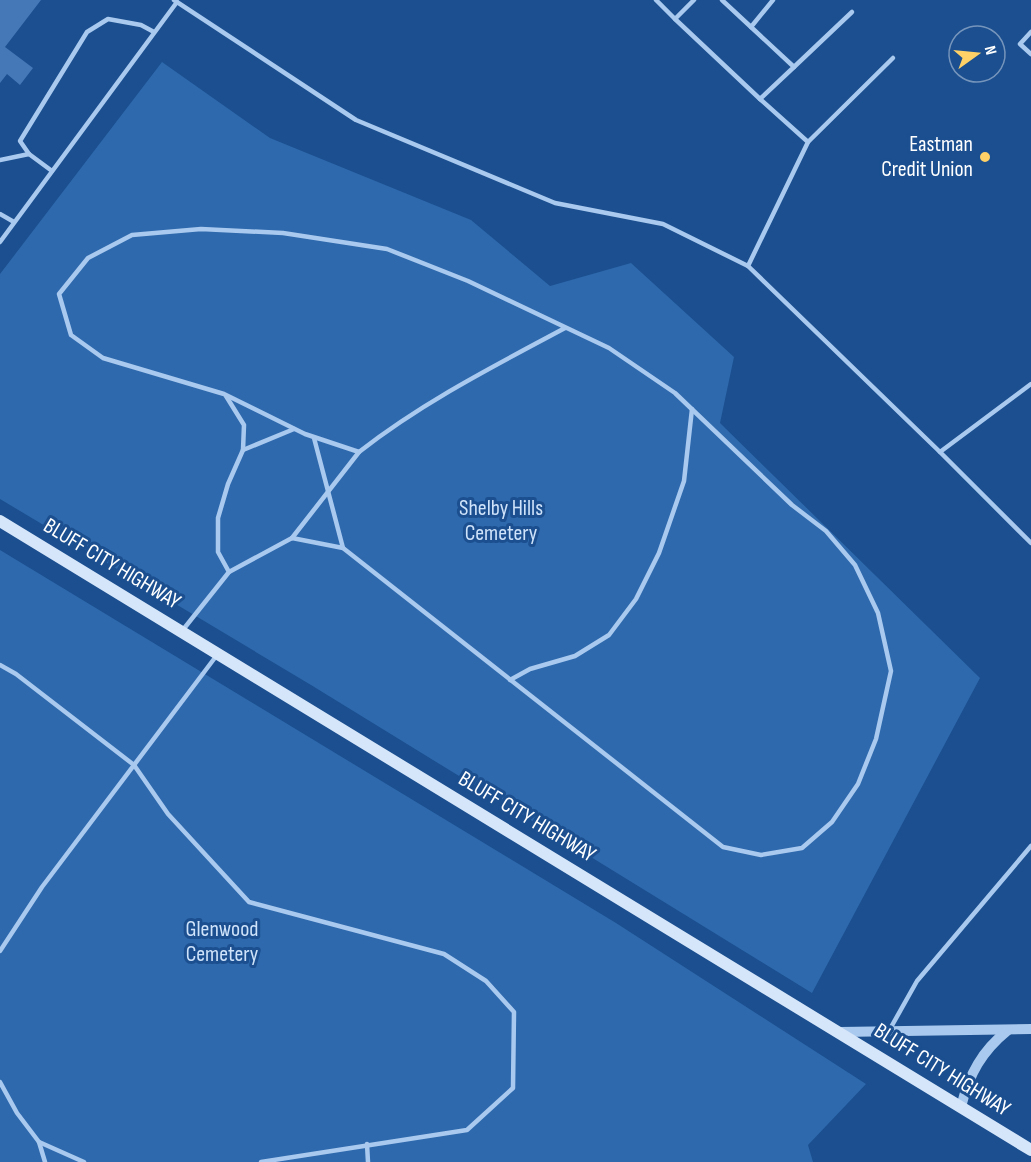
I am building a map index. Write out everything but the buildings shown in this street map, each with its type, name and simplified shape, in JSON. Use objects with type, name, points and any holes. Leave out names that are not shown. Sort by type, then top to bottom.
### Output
[{"type":"main road","name":"BLUFF CITY HIGHWAY","points":[[0,521],[1031,1150]]},
{"type":"street","points":[[840,1032],[1031,1029]]},
{"type":"street","points":[[962,1107],[974,1068],[985,1052],[1009,1030]]},
{"type":"lane","points":[[656,0],[808,142]]},
{"type":"lane","points":[[675,19],[694,0]]},
{"type":"lane","points":[[722,0],[794,68]]},
{"type":"lane","points":[[751,27],[773,0]]},
{"type":"lane","points":[[0,242],[175,1],[356,120],[555,203],[663,224],[748,266],[1031,543]]},
{"type":"lane","points":[[760,99],[852,12]]},
{"type":"lane","points":[[52,171],[29,154],[20,141],[87,32],[108,19],[141,25],[154,32]]},
{"type":"lane","points":[[1031,32],[1020,45],[1031,54]]},
{"type":"lane","points":[[748,266],[808,142],[893,58]]},
{"type":"lane","points":[[0,160],[29,154]]},
{"type":"lane","points":[[0,213],[14,222]]},
{"type":"lane","points":[[292,538],[343,548],[723,847],[761,855],[802,848],[832,822],[858,784],[876,739],[891,671],[878,613],[855,565],[826,531],[792,505],[675,393],[609,348],[468,281],[387,249],[283,233],[201,229],[132,235],[88,258],[59,294],[71,335],[103,358],[224,394],[314,438],[359,452]]},
{"type":"lane","points":[[182,631],[229,572],[292,538],[359,452],[393,426],[459,385],[565,328]]},
{"type":"lane","points":[[940,452],[1031,384]]},
{"type":"lane","points":[[224,394],[244,424],[243,450],[228,484],[218,518],[218,552],[229,572]]},
{"type":"lane","points":[[510,680],[530,669],[575,656],[609,635],[636,599],[658,553],[684,481],[692,409]]},
{"type":"lane","points":[[243,450],[294,429]]},
{"type":"lane","points":[[314,438],[343,548]]},
{"type":"lane","points":[[0,951],[42,887],[218,653]]},
{"type":"lane","points":[[0,665],[16,674],[134,765],[168,814],[249,902],[444,954],[486,981],[514,1012],[513,1088],[467,1130],[261,1162]]},
{"type":"lane","points":[[889,1031],[917,981],[1031,846]]},
{"type":"lane","points":[[0,1082],[17,1113],[39,1142],[45,1162]]},
{"type":"lane","points":[[39,1142],[84,1162]]},
{"type":"lane","points":[[367,1144],[368,1162]]},
{"type":"green space","name":"Shelby Hills Cemetery","points":[[162,62],[270,138],[471,220],[550,286],[631,263],[734,357],[720,423],[980,678],[812,993],[311,685],[0,499],[0,274]]},
{"type":"green space","name":"Glenwood Cemetery","points":[[0,550],[616,923],[866,1084],[808,1145],[813,1162],[0,1162]]},
{"type":"place","name":"Eastman Credit Union","points":[[985,157]]}]
